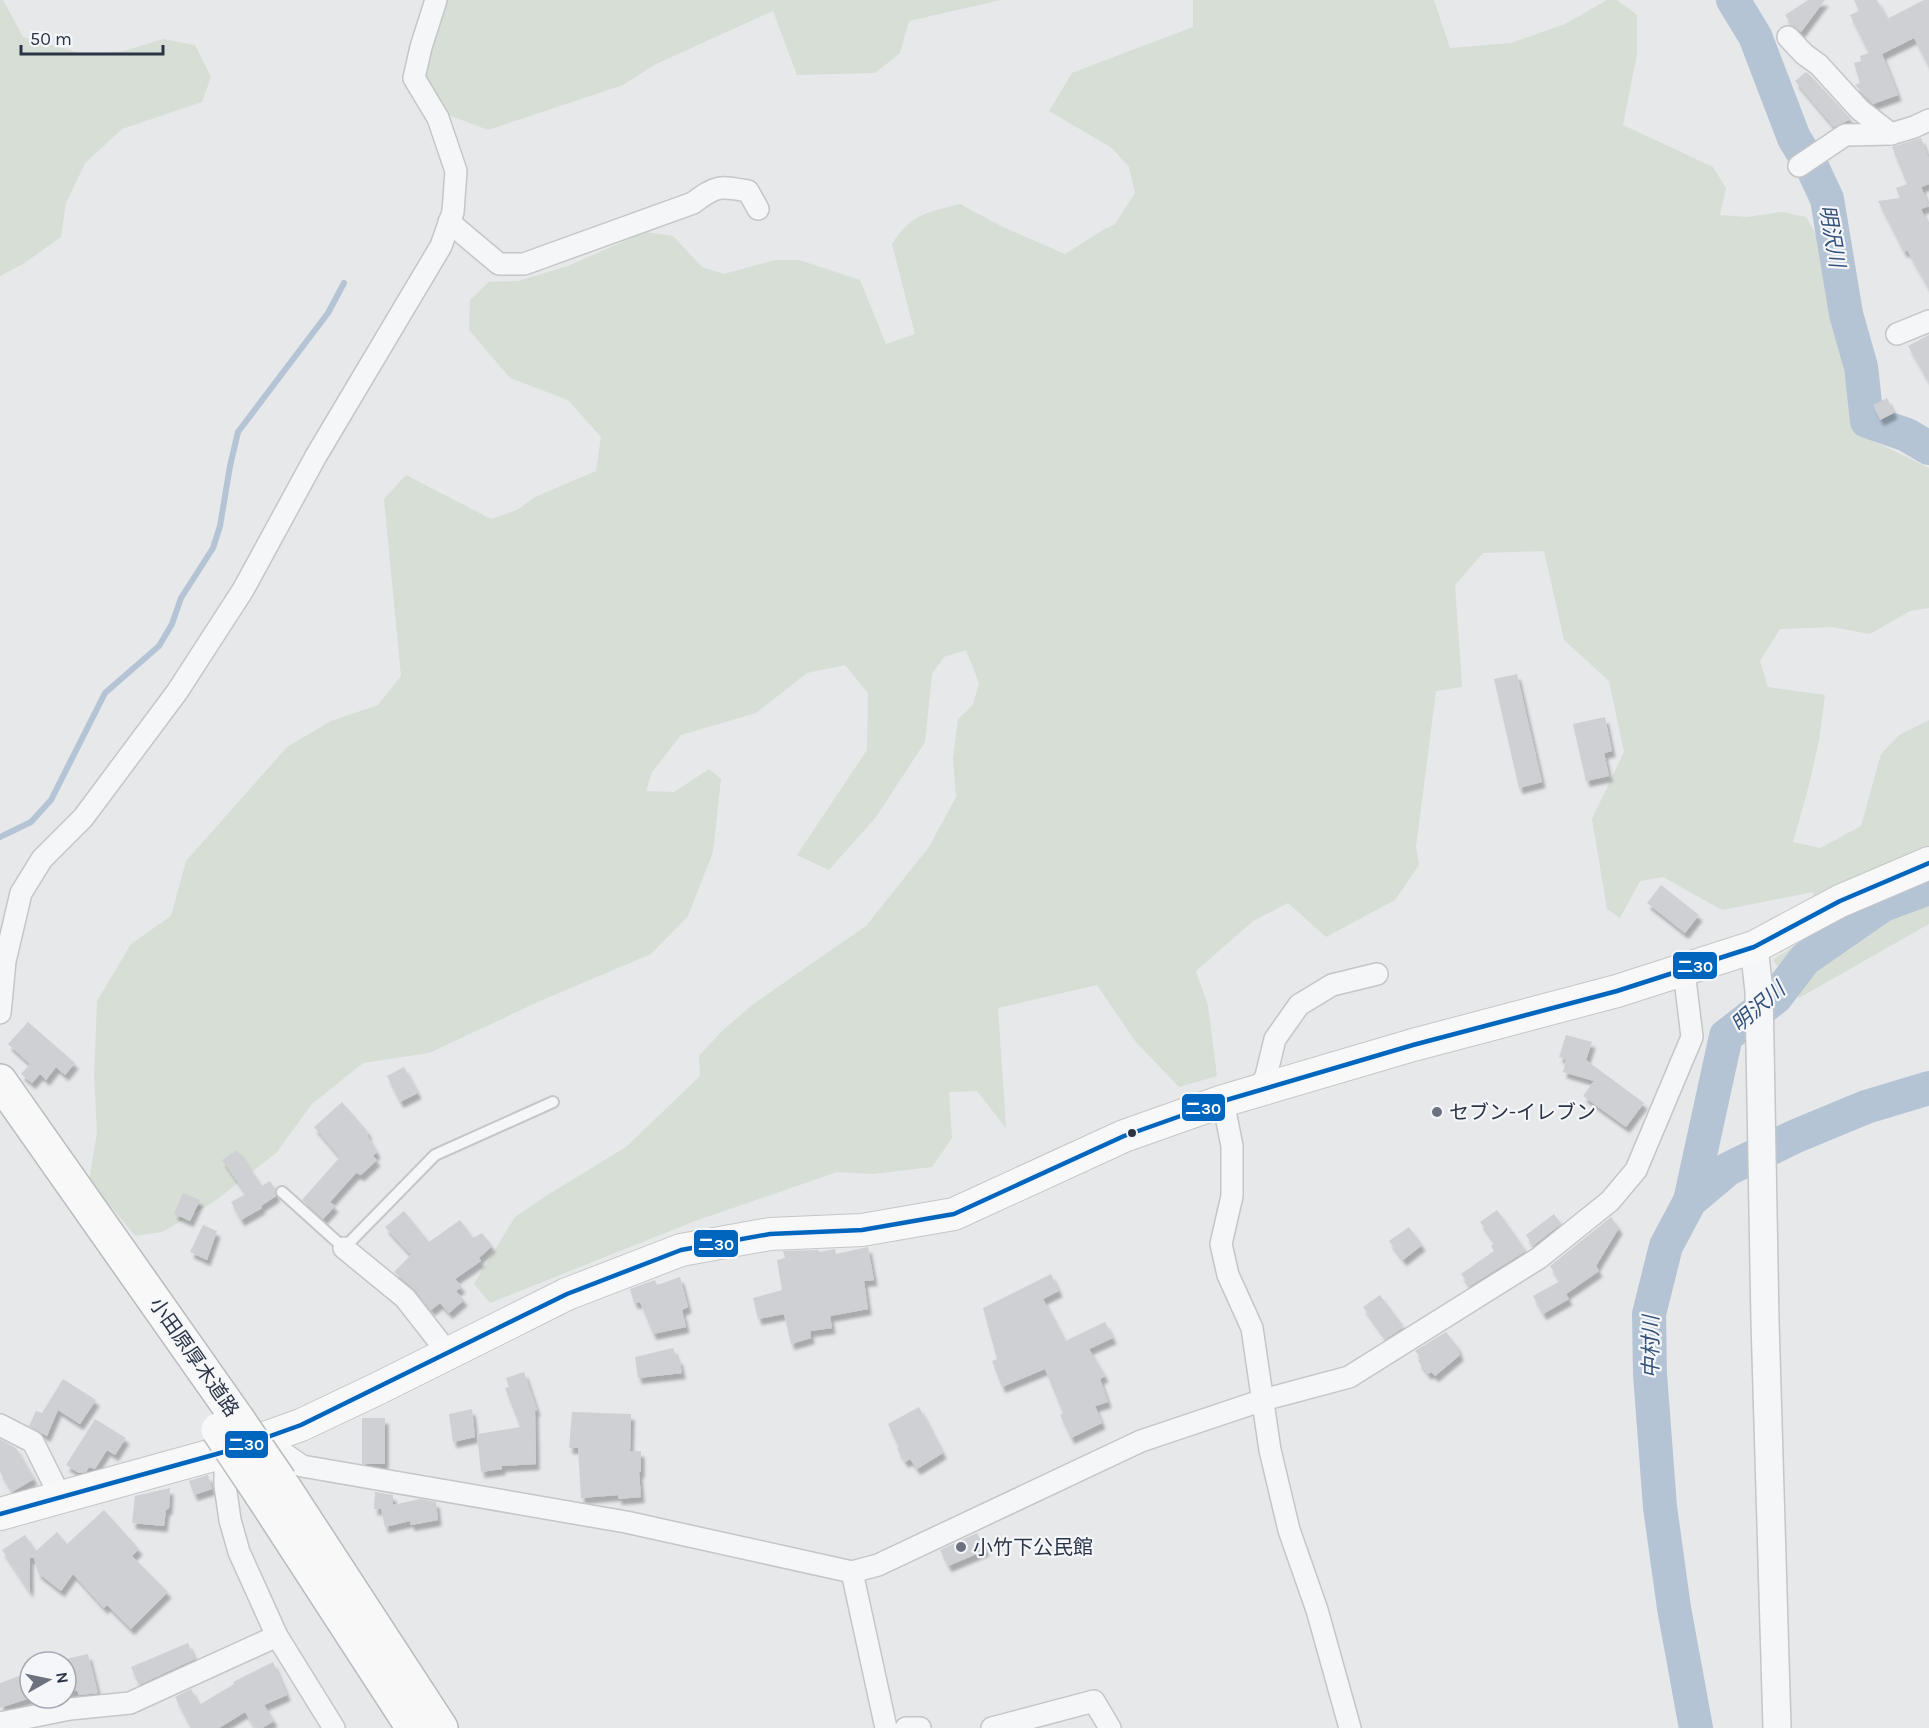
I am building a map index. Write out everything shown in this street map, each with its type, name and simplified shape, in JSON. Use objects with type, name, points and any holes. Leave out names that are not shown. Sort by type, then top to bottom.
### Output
[{"type":"highway","name":"小田原厚木道路","points":[[0,1081],[229,1433]]},
{"type":"highway","name":"小田原厚木道路","points":[[0,1118],[271,1488],[441,1728]]},
{"type":"highway","name":"小田原厚木道路","points":[[271,1488],[413,1728]]},
{"type":"main road","points":[[0,1514],[60,1496],[229,1433],[263,1439],[301,1425],[567,1294],[681,1250],[770,1234],[862,1230],[954,1214],[1124,1136],[1223,1101],[1413,1045],[1617,991],[1754,947],[1840,901],[1929,863]]},
{"type":"street","points":[[0,1013],[4,961],[21,893],[42,859],[83,818],[170,701],[243,590],[316,456],[441,246],[453,212],[456,171],[438,118],[414,78],[436,0]]},
{"type":"street","points":[[1788,37],[1804,54],[1820,65],[1860,110],[1891,134]]},
{"type":"street","points":[[1799,166],[1845,135],[1891,134],[1929,120]]},
{"type":"street","points":[[449,222],[499,264],[524,264],[693,203],[712,188],[727,187],[748,191],[758,208]]},
{"type":"street","points":[[1898,334],[1929,321]]},
{"type":"street","points":[[1754,947],[1759,991],[1777,1728]]},
{"type":"street","points":[[263,1439],[302,1466],[626,1522],[852,1572],[878,1565],[1141,1441],[1263,1400],[1349,1377],[1539,1258],[1610,1201],[1636,1170],[1692,1037],[1684,971]]},
{"type":"street","points":[[1258,1091],[1266,1076],[1275,1039],[1299,1005],[1332,985],[1377,974]]},
{"type":"street","points":[[1223,1101],[1232,1146],[1232,1196],[1221,1245],[1228,1275],[1252,1328],[1270,1450],[1289,1530],[1317,1610],[1350,1728]]},
{"type":"street","points":[[344,1248],[405,1298],[448,1353]]},
{"type":"street","points":[[0,1425],[33,1442],[60,1496]]},
{"type":"street","points":[[229,1433],[225,1485],[230,1520],[239,1552],[278,1636],[334,1728]]},
{"type":"street","points":[[852,1572],[886,1728]]},
{"type":"street","points":[[0,1723],[70,1709],[130,1703],[278,1636]]},
{"type":"street","points":[[992,1728],[1094,1701],[1110,1728]]},
{"type":"street","points":[[906,1728],[920,1728]]},
{"type":"lane","points":[[282,1192],[344,1248],[435,1155],[553,1102]]},
{"type":"shaded area","points":[[0,0],[3,0],[23,37],[84,54],[124,51],[163,39],[195,45],[211,77],[202,102],[122,129],[85,163],[66,203],[61,237],[23,264],[0,276]]},
{"type":"shaded area","points":[[444,0],[1001,0],[909,21],[900,53],[875,73],[797,75],[773,11],[654,65],[623,85],[488,130],[433,109],[421,47]]},
{"type":"shaded area","points":[[1193,0],[1434,0],[1450,48],[1511,43],[1565,24],[1607,0],[1617,0],[1637,15],[1637,54],[1623,125],[1713,167],[1726,188],[1720,215],[1747,217],[1782,212],[1806,217],[1820,240],[1855,432],[1929,468],[1929,608],[1910,611],[1870,634],[1832,627],[1780,629],[1760,661],[1768,687],[1825,695],[1819,740],[1793,842],[1820,848],[1861,826],[1881,754],[1899,735],[1929,720],[1929,924],[1799,998],[1773,960],[1819,929],[1813,892],[1722,910],[1663,877],[1640,881],[1620,918],[1607,909],[1592,819],[1624,752],[1609,681],[1564,640],[1544,551],[1483,553],[1455,585],[1462,687],[1436,691],[1416,847],[1419,865],[1395,900],[1326,937],[1288,903],[1253,921],[1196,971],[1208,1006],[1217,1076],[1179,1087],[1135,1041],[1097,985],[998,1008],[1006,1128],[977,1091],[949,1092],[952,1138],[932,1167],[873,1174],[837,1172],[695,1221],[490,1303],[474,1284],[515,1217],[626,1147],[700,1076],[699,1056],[722,1031],[752,1005],[866,926],[929,847],[956,797],[953,758],[958,719],[973,705],[979,683],[966,650],[944,657],[932,674],[925,742],[876,817],[829,870],[797,855],[867,750],[868,693],[845,665],[807,673],[756,713],[681,735],[652,772],[646,791],[674,792],[709,769],[721,779],[713,852],[688,916],[651,954],[540,1001],[429,1053],[363,1063],[312,1104],[276,1153],[215,1201],[162,1232],[135,1236],[89,1180],[97,1133],[94,1075],[97,1001],[131,944],[171,916],[186,861],[287,747],[331,721],[378,705],[401,676],[384,499],[406,475],[491,519],[517,510],[535,497],[596,471],[601,437],[568,400],[510,378],[469,330],[470,300],[489,282],[518,281],[568,266],[645,232],[673,236],[702,267],[724,274],[775,260],[799,260],[860,280],[886,344],[915,334],[892,244],[913,220],[960,204],[1003,227],[1065,254],[1115,224],[1135,193],[1129,167],[1112,148],[1049,111],[1072,73],[1193,27]]},
{"type":"building","points":[[1808,0],[1825,0],[1801,32],[1785,15]]},
{"type":"building","points":[[1854,0],[1877,0],[1887,19],[1924,0],[1929,0],[1929,67],[1914,38],[1882,54],[1898,95],[1873,104],[1855,85],[1860,83],[1854,63],[1861,61],[1860,56],[1869,53],[1850,15],[1859,11]]},
{"type":"building","points":[[1806,72],[1851,119],[1834,127],[1795,81]]},
{"type":"building","points":[[1921,138],[1929,159],[1929,184],[1921,187],[1929,206],[1921,209],[1929,226],[1929,289],[1907,250],[1904,252],[1878,201],[1900,198],[1896,188],[1907,184],[1892,147]]},
{"type":"building","points":[[1929,335],[1929,382],[1908,346]]},
{"type":"building","points":[[1887,398],[1894,413],[1880,420],[1873,405]]},
{"type":"building","points":[[1517,674],[1542,782],[1519,788],[1494,679]]},
{"type":"building","points":[[1605,717],[1612,751],[1604,753],[1609,776],[1586,781],[1573,724]]},
{"type":"building","points":[[1661,885],[1699,915],[1685,933],[1647,903]]},
{"type":"building","points":[[28,1022],[75,1063],[65,1075],[56,1067],[46,1080],[40,1074],[32,1083],[21,1074],[30,1064],[8,1044]]},
{"type":"building","points":[[1566,1035],[1592,1042],[1586,1060],[1644,1103],[1626,1127],[1583,1096],[1594,1081],[1563,1072],[1566,1059],[1559,1057]]},
{"type":"building","points":[[404,1067],[418,1093],[400,1102],[387,1076]]},
{"type":"building","points":[[342,1102],[368,1132],[367,1135],[377,1152],[373,1156],[377,1160],[361,1175],[356,1173],[330,1202],[335,1206],[323,1219],[302,1200],[340,1157],[314,1127]]},
{"type":"building","points":[[237,1150],[262,1186],[270,1181],[276,1196],[261,1206],[262,1208],[241,1220],[231,1202],[246,1194],[222,1160]]},
{"type":"building","points":[[183,1193],[200,1200],[190,1221],[174,1214]]},
{"type":"building","points":[[1497,1210],[1526,1251],[1470,1286],[1461,1274],[1494,1251],[1491,1246],[1495,1243],[1480,1222]]},
{"type":"building","points":[[404,1211],[429,1242],[460,1220],[473,1238],[482,1233],[492,1246],[479,1258],[481,1261],[455,1279],[462,1287],[456,1291],[464,1300],[449,1313],[440,1303],[431,1310],[415,1290],[394,1272],[411,1255],[385,1227]]},
{"type":"building","points":[[1554,1214],[1561,1224],[1533,1246],[1526,1235]]},
{"type":"building","points":[[1611,1217],[1619,1228],[1596,1266],[1599,1271],[1566,1294],[1569,1299],[1543,1314],[1533,1296],[1560,1281],[1550,1266]]},
{"type":"building","points":[[203,1225],[217,1231],[207,1260],[190,1252]]},
{"type":"building","points":[[1409,1227],[1422,1245],[1403,1260],[1389,1241]]},
{"type":"building","points":[[868,1247],[874,1280],[864,1281],[868,1309],[830,1316],[832,1328],[810,1331],[811,1338],[791,1344],[784,1314],[758,1319],[753,1298],[782,1290],[777,1260],[785,1258],[783,1251],[819,1250],[819,1252],[835,1249],[836,1254]]},
{"type":"building","points":[[1051,1274],[1059,1291],[1043,1299],[1065,1341],[1105,1322],[1113,1338],[1089,1349],[1105,1376],[1100,1379],[1108,1402],[1095,1406],[1102,1423],[1071,1438],[1060,1415],[1063,1413],[1045,1369],[1002,1387],[992,1361],[997,1359],[983,1308]]},
{"type":"building","points":[[680,1277],[688,1307],[682,1310],[686,1327],[653,1334],[640,1302],[634,1303],[630,1289],[655,1280],[657,1285]]},
{"type":"building","points":[[1380,1295],[1404,1327],[1386,1339],[1363,1307]]},
{"type":"building","points":[[1446,1332],[1457,1346],[1460,1355],[1435,1376],[1431,1372],[1428,1374],[1418,1361],[1421,1358],[1415,1351]]},
{"type":"building","points":[[673,1348],[677,1359],[679,1358],[682,1373],[638,1378],[635,1357]]},
{"type":"building","points":[[524,1372],[537,1410],[535,1411],[536,1464],[502,1466],[502,1469],[481,1472],[477,1434],[520,1427],[505,1388],[509,1387],[506,1378]]},
{"type":"building","points":[[63,1379],[96,1400],[80,1424],[58,1410],[47,1436],[29,1426],[36,1411],[42,1413]]},
{"type":"building","points":[[919,1407],[943,1453],[917,1469],[910,1459],[905,1462],[897,1449],[899,1448],[888,1424]]},
{"type":"building","points":[[472,1409],[475,1437],[453,1442],[449,1414]]},
{"type":"building","points":[[572,1412],[631,1414],[630,1451],[641,1451],[641,1472],[639,1472],[641,1497],[618,1499],[618,1495],[581,1498],[578,1448],[569,1448]]},
{"type":"building","points":[[362,1418],[385,1418],[385,1464],[362,1464]]},
{"type":"building","points":[[95,1419],[126,1438],[115,1455],[107,1450],[95,1469],[89,1467],[86,1472],[79,1473],[66,1465]]},
{"type":"building","points":[[0,1439],[16,1448],[34,1479],[12,1492],[0,1472]]},
{"type":"building","points":[[208,1475],[212,1489],[194,1495],[189,1481]]},
{"type":"building","points":[[170,1488],[169,1508],[166,1510],[164,1526],[132,1523],[135,1496]]},
{"type":"building","points":[[375,1492],[393,1495],[393,1505],[420,1499],[436,1502],[438,1520],[411,1525],[410,1521],[385,1527],[381,1509],[374,1509]]},
{"type":"building","points":[[104,1510],[139,1549],[132,1556],[168,1592],[131,1629],[107,1605],[104,1608],[73,1574],[61,1591],[38,1573],[34,1558],[30,1558],[30,1592],[2,1550],[25,1535],[36,1551],[57,1532],[67,1544]]},
{"type":"building","name":"小竹下公民館","points":[[977,1533],[986,1550],[948,1566],[940,1550]]},
{"type":"building","points":[[188,1643],[195,1659],[139,1685],[131,1667]]},
{"type":"building","points":[[88,1654],[98,1693],[79,1695],[78,1656]]},
{"type":"building","points":[[273,1662],[287,1695],[264,1705],[274,1721],[262,1728],[255,1728],[245,1712],[219,1728],[191,1728],[175,1697],[191,1689],[199,1705],[234,1684],[233,1682]]},
{"type":"building","points":[[18,1676],[18,1702],[0,1708],[0,1683]]},
{"type":"waterway","name":"明沢川","points":[[1733,0],[1755,36],[1794,138],[1813,169],[1827,199],[1846,314],[1861,367],[1867,421],[1907,435],[1929,448]]},
{"type":"waterway","points":[[0,837],[31,822],[51,800],[105,693],[159,646],[172,624],[181,598],[213,548],[220,526],[238,432],[328,313],[344,283]]},
{"type":"waterway","name":"明沢川","points":[[1690,1201],[1726,1036],[1776,997],[1805,959],[1883,905],[1929,888]]},
{"type":"waterway","name":"中村川","points":[[1696,1728],[1674,1608],[1660,1507],[1650,1374],[1649,1314],[1666,1246],[1690,1201],[1728,1169],[1796,1136],[1866,1107],[1929,1088]]},
{"type":"transit line","name":"二30","points":[[0,1514],[231,1450],[301,1425],[567,1294],[681,1250],[770,1234],[862,1230],[954,1214],[1124,1136],[1223,1101],[1413,1045],[1617,991],[1754,947],[1840,901],[1929,863]]},
{"type":"place","name":"セブン-イレブン","points":[[1437,1112]]},
{"type":"place","name":"小竹下公民館","points":[[961,1547]]}]
